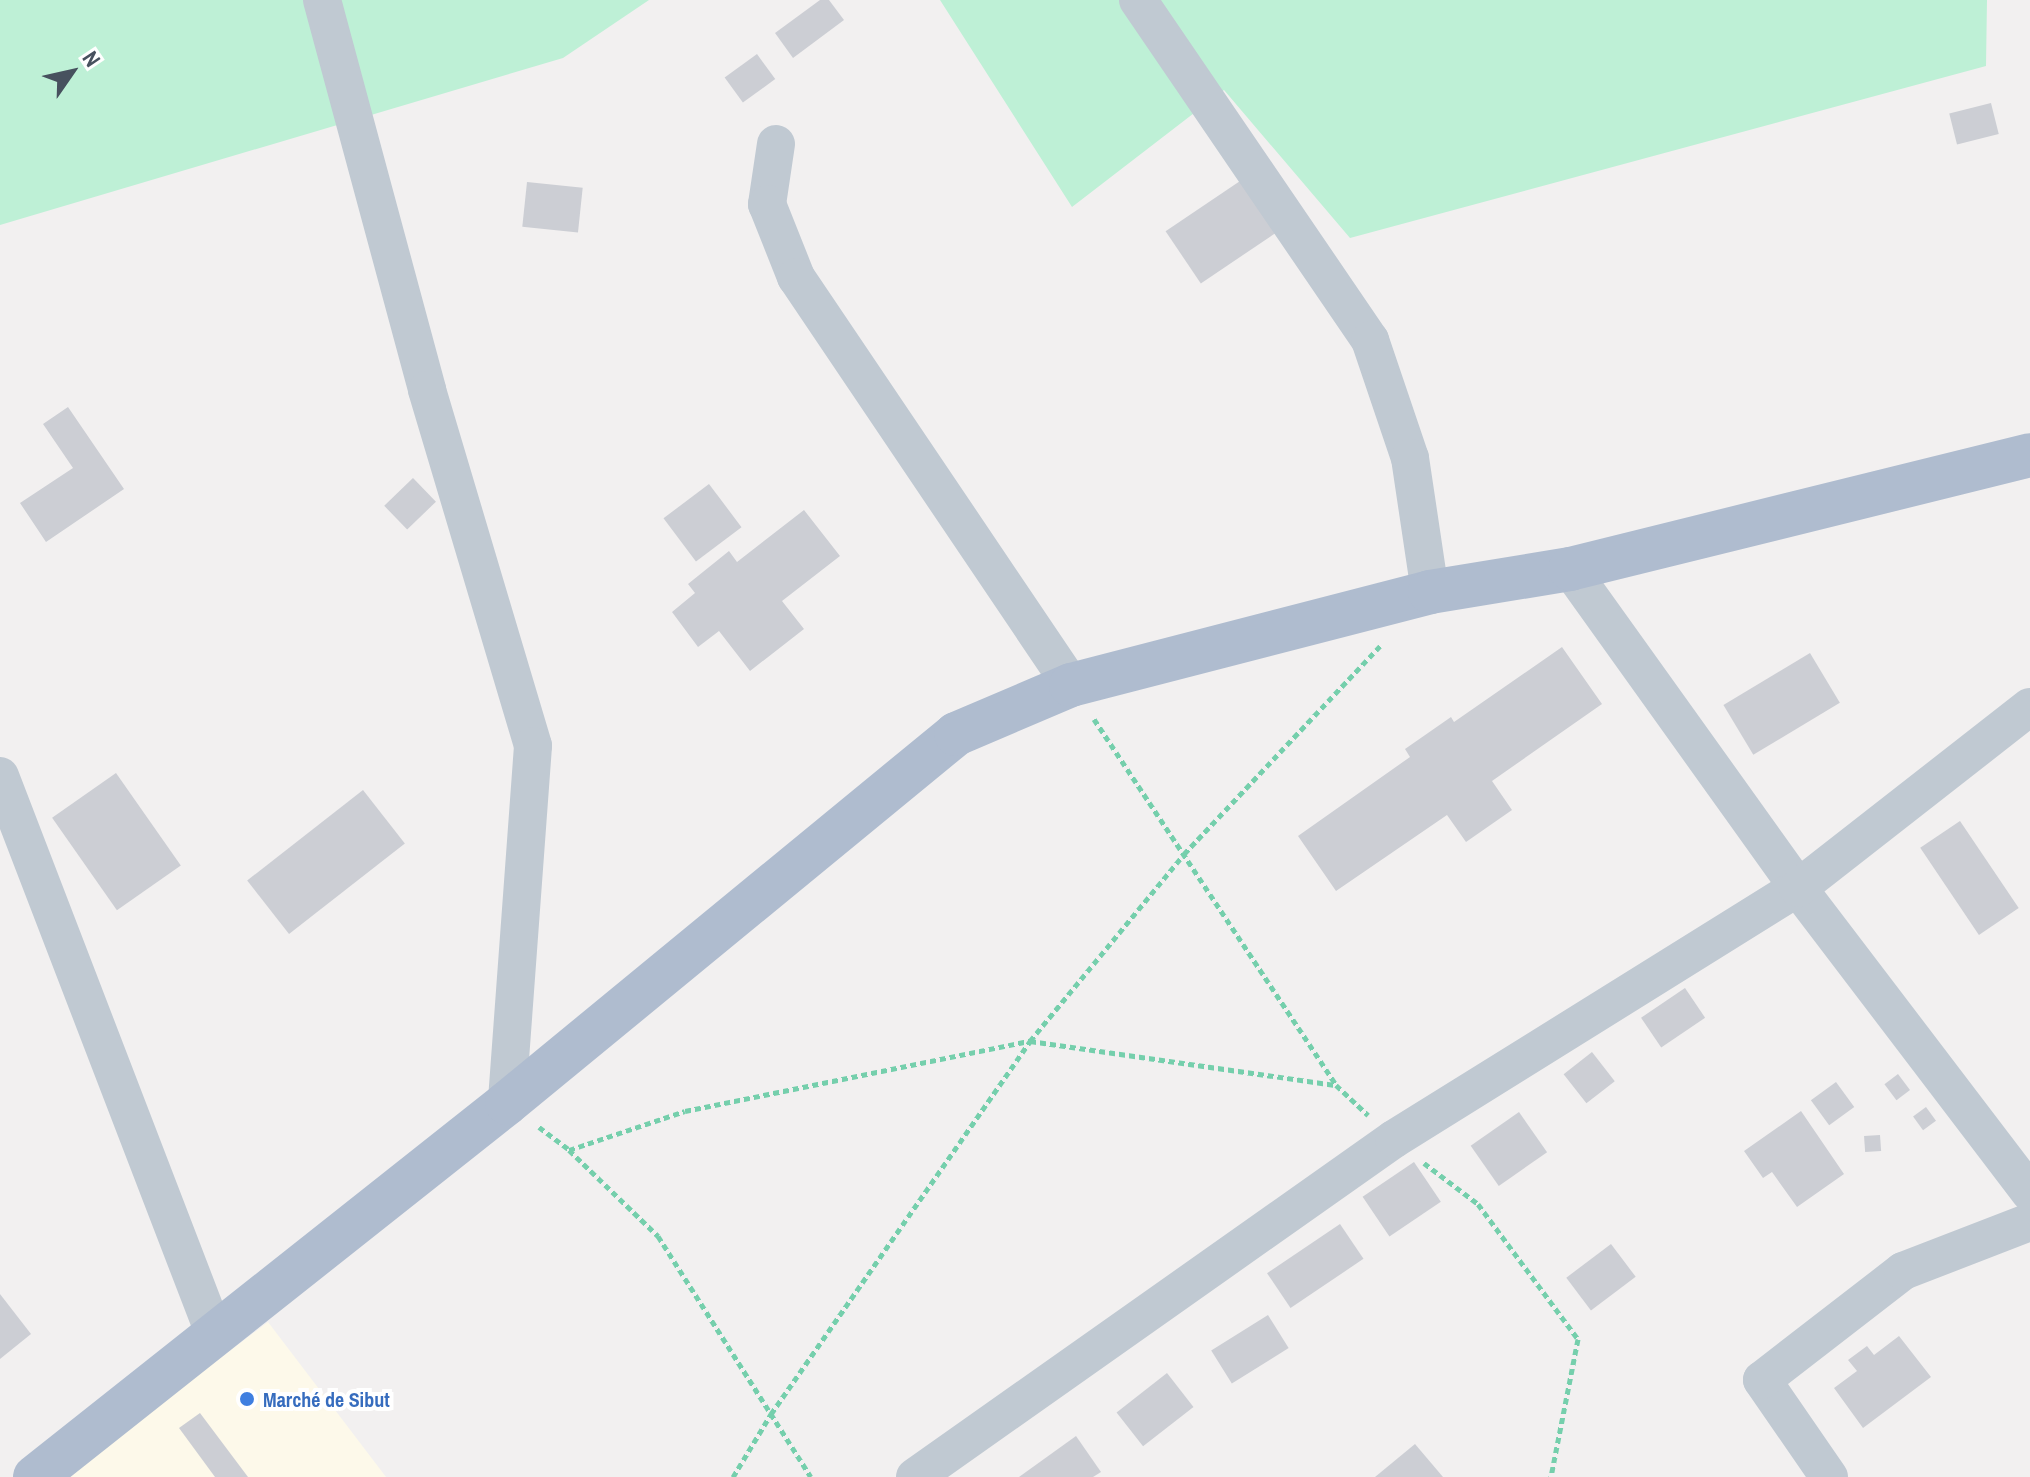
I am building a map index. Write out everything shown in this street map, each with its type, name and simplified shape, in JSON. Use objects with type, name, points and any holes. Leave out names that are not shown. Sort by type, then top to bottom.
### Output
[{"type":"main road","points":[[35,1477],[507,1103],[956,734],[1071,685],[1430,592],[1570,569],[2030,455]]},
{"type":"street","points":[[322,0],[427,390],[533,746],[507,1103]]},
{"type":"street","points":[[1138,0],[1370,340],[1410,458],[1430,592]]},
{"type":"street","points":[[776,144],[767,204],[796,277],[1071,685]]},
{"type":"street","points":[[1570,569],[1798,888],[2030,1193]]},
{"type":"street","points":[[915,1477],[1394,1139],[1798,888],[2030,707]]},
{"type":"street","points":[[0,776],[214,1333]]},
{"type":"street","points":[[1829,1477],[1762,1380],[1903,1271],[2030,1222]]},
{"type":"path","points":[[733,1477],[771,1414],[1030,1041],[1184,854],[1387,638]]},
{"type":"path","points":[[1071,685],[1336,1085],[1394,1139],[1478,1204],[1578,1339],[1551,1477]]},
{"type":"path","points":[[569,1150],[685,1111],[1030,1041],[1336,1085]]},
{"type":"path","points":[[507,1103],[569,1150],[658,1236],[811,1477]]},
{"type":"shaded area","name":"Marché de Sibut","points":[[268,1322],[386,1477],[64,1477]]},
{"type":"green space","points":[[0,0],[649,0],[563,58],[0,225]]},
{"type":"green space","points":[[940,0],[1987,0],[1986,66],[1350,238],[1224,90],[1072,207]]},
{"type":"building","points":[[820,0],[829,0],[844,20],[793,58],[775,33]]},
{"type":"building","points":[[757,54],[775,79],[743,103],[725,78]]},
{"type":"building","points":[[1991,103],[1999,134],[1957,144],[1949,113]]},
{"type":"building","points":[[1246,177],[1281,229],[1201,283],[1166,231]]},
{"type":"building","points":[[527,182],[583,188],[578,233],[522,227]]},
{"type":"building","points":[[68,407],[124,489],[46,542],[20,503],[73,468],[43,424]]},
{"type":"building","points":[[413,478],[436,502],[407,530],[384,506]]},
{"type":"building","points":[[709,484],[741,527],[696,561],[663,518]]},
{"type":"building","points":[[804,510],[840,556],[782,601],[804,629],[750,671],[719,631],[698,647],[672,612],[695,593],[688,584],[729,551],[737,562]]},
{"type":"building","points":[[1562,647],[1602,704],[1492,781],[1512,810],[1466,842],[1447,815],[1336,891],[1298,836],[1410,757],[1405,749],[1451,717],[1454,722]]},
{"type":"building","points":[[1810,653],[1840,703],[1753,755],[1723,705]]},
{"type":"building","points":[[116,773],[181,866],[117,910],[52,818]]},
{"type":"building","points":[[363,790],[405,844],[289,934],[247,881]]},
{"type":"building","points":[[1960,821],[2019,908],[1979,935],[1920,848]]},
{"type":"building","points":[[1685,988],[1705,1018],[1661,1047],[1641,1018]]},
{"type":"building","points":[[1592,1052],[1615,1081],[1586,1103],[1564,1074]]},
{"type":"building","points":[[1898,1074],[1910,1090],[1896,1100],[1884,1084]]},
{"type":"building","points":[[1836,1082],[1854,1107],[1829,1125],[1811,1100]]},
{"type":"building","points":[[1926,1107],[1936,1121],[1923,1130],[1913,1116]]},
{"type":"building","points":[[1801,1111],[1844,1174],[1797,1207],[1772,1172],[1763,1178],[1744,1151]]},
{"type":"building","points":[[1519,1112],[1547,1152],[1499,1186],[1471,1146]]},
{"type":"building","points":[[1880,1135],[1881,1151],[1865,1152],[1864,1136]]},
{"type":"building","points":[[1414,1162],[1441,1202],[1389,1236],[1363,1197]]},
{"type":"building","points":[[1340,1224],[1363,1259],[1291,1308],[1267,1273]]},
{"type":"building","points":[[1611,1244],[1636,1277],[1591,1310],[1566,1278]]},
{"type":"building","points":[[0,1294],[31,1334],[0,1359]]},
{"type":"building","points":[[1268,1315],[1289,1348],[1232,1384],[1211,1351]]},
{"type":"building","points":[[1899,1336],[1931,1377],[1863,1428],[1834,1388],[1857,1371],[1848,1360],[1867,1346],[1874,1355]]},
{"type":"building","points":[[1167,1373],[1193,1407],[1143,1446],[1117,1412]]},
{"type":"building","points":[[200,1413],[248,1477],[215,1477],[179,1428]]},
{"type":"building","points":[[1076,1436],[1101,1472],[1093,1477],[1019,1477]]},
{"type":"building","points":[[1415,1444],[1443,1477],[1375,1477]]},
{"type":"place","name":"Marché de Sibut","points":[[247,1399]]}]
